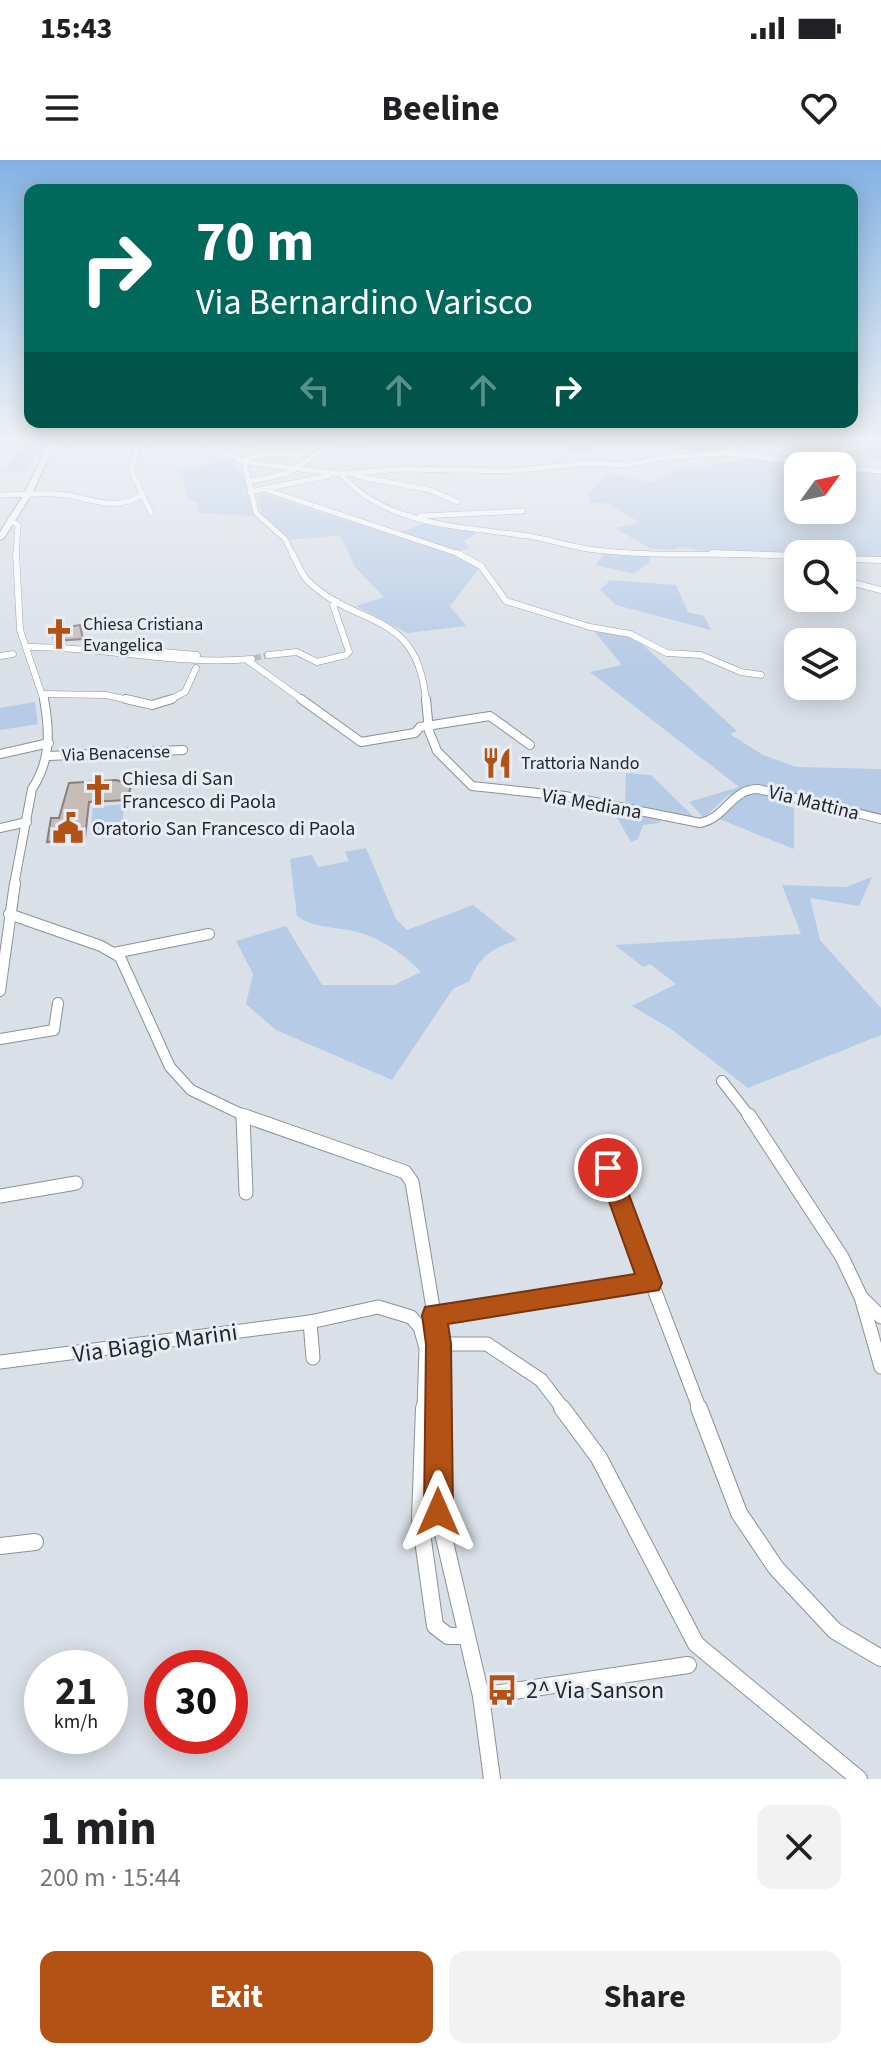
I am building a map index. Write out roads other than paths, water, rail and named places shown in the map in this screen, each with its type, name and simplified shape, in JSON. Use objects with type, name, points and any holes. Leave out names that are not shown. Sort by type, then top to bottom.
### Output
[{"type":"street","points":[[0,538],[14,514]]},
{"type":"street","points":[[257,514],[285,539],[301,573],[337,602],[380,620],[408,644],[417,658],[431,725]]},
{"type":"street","points":[[338,514],[460,554],[481,566],[506,601],[590,627],[630,634],[667,653],[701,655],[741,672],[761,675]]},
{"type":"street","points":[[406,514],[478,532],[527,536],[590,549],[784,556]]},
{"type":"street","points":[[414,517],[477,514]]},
{"type":"street","name":"Via Benacense","points":[[0,991],[9,914],[32,789],[44,774],[49,756],[43,694],[19,629],[14,591],[18,525],[10,520]]},
{"type":"street","points":[[856,559],[881,560]]},
{"type":"street","points":[[856,584],[881,590]]},
{"type":"street","points":[[268,655],[297,652],[317,662],[346,655],[349,652],[333,605],[337,602]]},
{"type":"street","points":[[26,645],[197,655]]},
{"type":"street","points":[[26,645],[120,652],[194,663],[251,659],[361,742],[415,733],[420,727],[490,716],[530,745]]},
{"type":"street","points":[[43,694],[109,695],[138,706],[154,705],[185,692],[196,668]]},
{"type":"street","name":"Via Mediana","points":[[431,725],[429,731],[437,751],[472,786],[565,796],[694,823],[710,821]]},
{"type":"street","points":[[0,754],[49,743]]},
{"type":"street","name":"Via Benacense","points":[[49,756],[183,750]]},
{"type":"street","name":"Via Mattina","points":[[710,821],[734,795],[750,788],[881,819]]},
{"type":"street","points":[[0,828],[27,822]]},
{"type":"street","points":[[9,914],[114,953],[125,963],[170,1067],[182,1084],[243,1116],[405,1172],[412,1182],[439,1344],[438,1512],[481,1696],[492,1779]]},
{"type":"street","points":[[114,953],[209,934]]},
{"type":"street","points":[[0,1039],[54,1030],[58,1003]]},
{"type":"street","points":[[722,1081],[753,1121],[842,1257],[861,1297],[881,1367]]},
{"type":"street","points":[[243,1116],[239,1141],[245,1165],[246,1193]]},
{"type":"street","points":[[608,1168],[739,1513],[776,1568],[835,1631],[881,1658]]},
{"type":"street","points":[[0,1196],[76,1183]]},
{"type":"street","points":[[434,1315],[650,1283]]},
{"type":"street","points":[[861,1297],[881,1317]]},
{"type":"street","name":"Via Biagio Marini","points":[[0,1362],[310,1322],[378,1307],[400,1311],[420,1327],[426,1348],[420,1519],[435,1626],[448,1636],[465,1636]]},
{"type":"street","points":[[310,1322],[313,1358]]},
{"type":"street","points":[[439,1344],[487,1344],[541,1380],[599,1458],[696,1644],[859,1779]]},
{"type":"street","points":[[0,1546],[35,1542]]},
{"type":"street","points":[[481,1696],[688,1665]]},
{"type":"tunnel","points":[[255,658],[268,655]]},
{"type":"place","name":"Chiesa Cristiana Evangelica","points":[[59,634]]},
{"type":"place","name":"Trattoria Nando","points":[[497,763]]},
{"type":"place","name":"Chiesa di San Francesco di Paola","points":[[98,790]]},
{"type":"place","name":"Oratorio San Francesco di Paola","points":[[68,828]]},
{"type":"place","name":"2^ Via Sanson","points":[[502,1690]]}]
